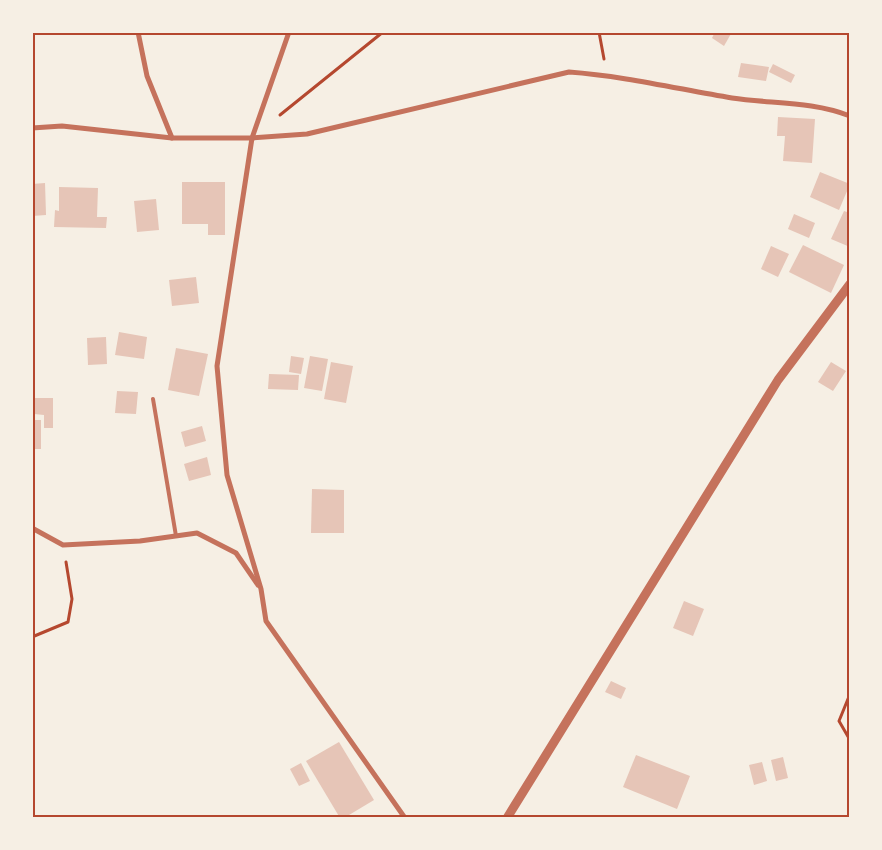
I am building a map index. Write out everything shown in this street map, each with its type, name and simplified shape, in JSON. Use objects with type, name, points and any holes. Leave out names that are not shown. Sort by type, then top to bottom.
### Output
[{"type":"street","points":[[138,32],[146,76],[172,138]]},
{"type":"street","points":[[289,32],[252,138],[217,366],[227,475],[261,589],[266,621],[405,818]]},
{"type":"street","points":[[32,128],[62,126],[172,138],[252,138],[307,134],[569,72],[608,75],[734,98],[826,107],[850,116]]},
{"type":"street","points":[[507,818],[778,380],[850,284]]},
{"type":"street","points":[[32,528],[63,545],[140,542],[197,533],[236,553],[261,589]]},
{"type":"lane","points":[[153,399],[176,536]]},
{"type":"path","points":[[252,138],[383,32]]},
{"type":"path","points":[[599,32],[608,75]]},
{"type":"path","points":[[32,637],[68,622],[72,599],[63,545]]},
{"type":"path","points":[[850,694],[839,721],[850,740]]},
{"type":"building","points":[[715,32],[732,32],[724,46],[712,38]]},
{"type":"building","points":[[741,63],[769,67],[766,81],[738,77]]},
{"type":"building","points":[[773,64],[795,75],[791,83],[769,72]]},
{"type":"building","points":[[778,117],[815,119],[812,163],[783,161],[785,136],[777,136]]},
{"type":"building","points":[[820,172],[850,184],[839,210],[810,197]]},
{"type":"building","points":[[182,182],[225,182],[225,235],[208,235],[208,224],[182,224]]},
{"type":"building","points":[[45,183],[46,215],[32,216],[32,184]]},
{"type":"building","points":[[59,187],[98,188],[97,217],[107,217],[106,228],[54,227],[55,210],[59,211]]},
{"type":"building","points":[[156,199],[159,230],[137,232],[134,201]]},
{"type":"building","points":[[844,211],[850,213],[850,247],[831,239]]},
{"type":"building","points":[[794,214],[815,223],[809,238],[788,229]]},
{"type":"building","points":[[803,245],[844,265],[831,293],[789,272]]},
{"type":"building","points":[[771,246],[789,254],[778,277],[761,269]]},
{"type":"building","points":[[196,277],[199,303],[172,306],[169,280]]},
{"type":"building","points":[[119,332],[147,337],[144,359],[115,355]]},
{"type":"building","points":[[106,337],[107,364],[88,365],[87,338]]},
{"type":"building","points":[[176,348],[208,354],[199,396],[168,390]]},
{"type":"building","points":[[291,356],[304,358],[301,374],[289,372]]},
{"type":"building","points":[[310,356],[328,359],[322,391],[304,388]]},
{"type":"building","points":[[331,362],[353,366],[346,403],[324,399]]},
{"type":"building","points":[[831,362],[846,371],[833,391],[818,382]]},
{"type":"building","points":[[269,374],[299,375],[298,390],[268,389]]},
{"type":"building","points":[[117,391],[138,392],[136,414],[115,413]]},
{"type":"building","points":[[34,398],[53,398],[53,428],[44,428],[44,415],[34,414]]},
{"type":"building","points":[[32,420],[41,420],[41,449],[32,449]]},
{"type":"building","points":[[202,426],[206,441],[185,447],[181,432]]},
{"type":"building","points":[[207,457],[211,475],[189,481],[184,464]]},
{"type":"building","points":[[312,489],[344,490],[344,533],[311,533]]},
{"type":"building","points":[[684,601],[704,609],[693,636],[673,628]]},
{"type":"building","points":[[611,681],[626,688],[621,699],[605,692]]},
{"type":"building","points":[[339,742],[374,800],[344,818],[340,818],[306,761]]},
{"type":"building","points":[[636,755],[690,776],[677,809],[623,787]]},
{"type":"building","points":[[783,757],[788,778],[776,781],[771,760]]},
{"type":"building","points":[[762,762],[767,781],[754,785],[749,765]]},
{"type":"building","points":[[301,763],[310,781],[299,786],[290,769]]}]
